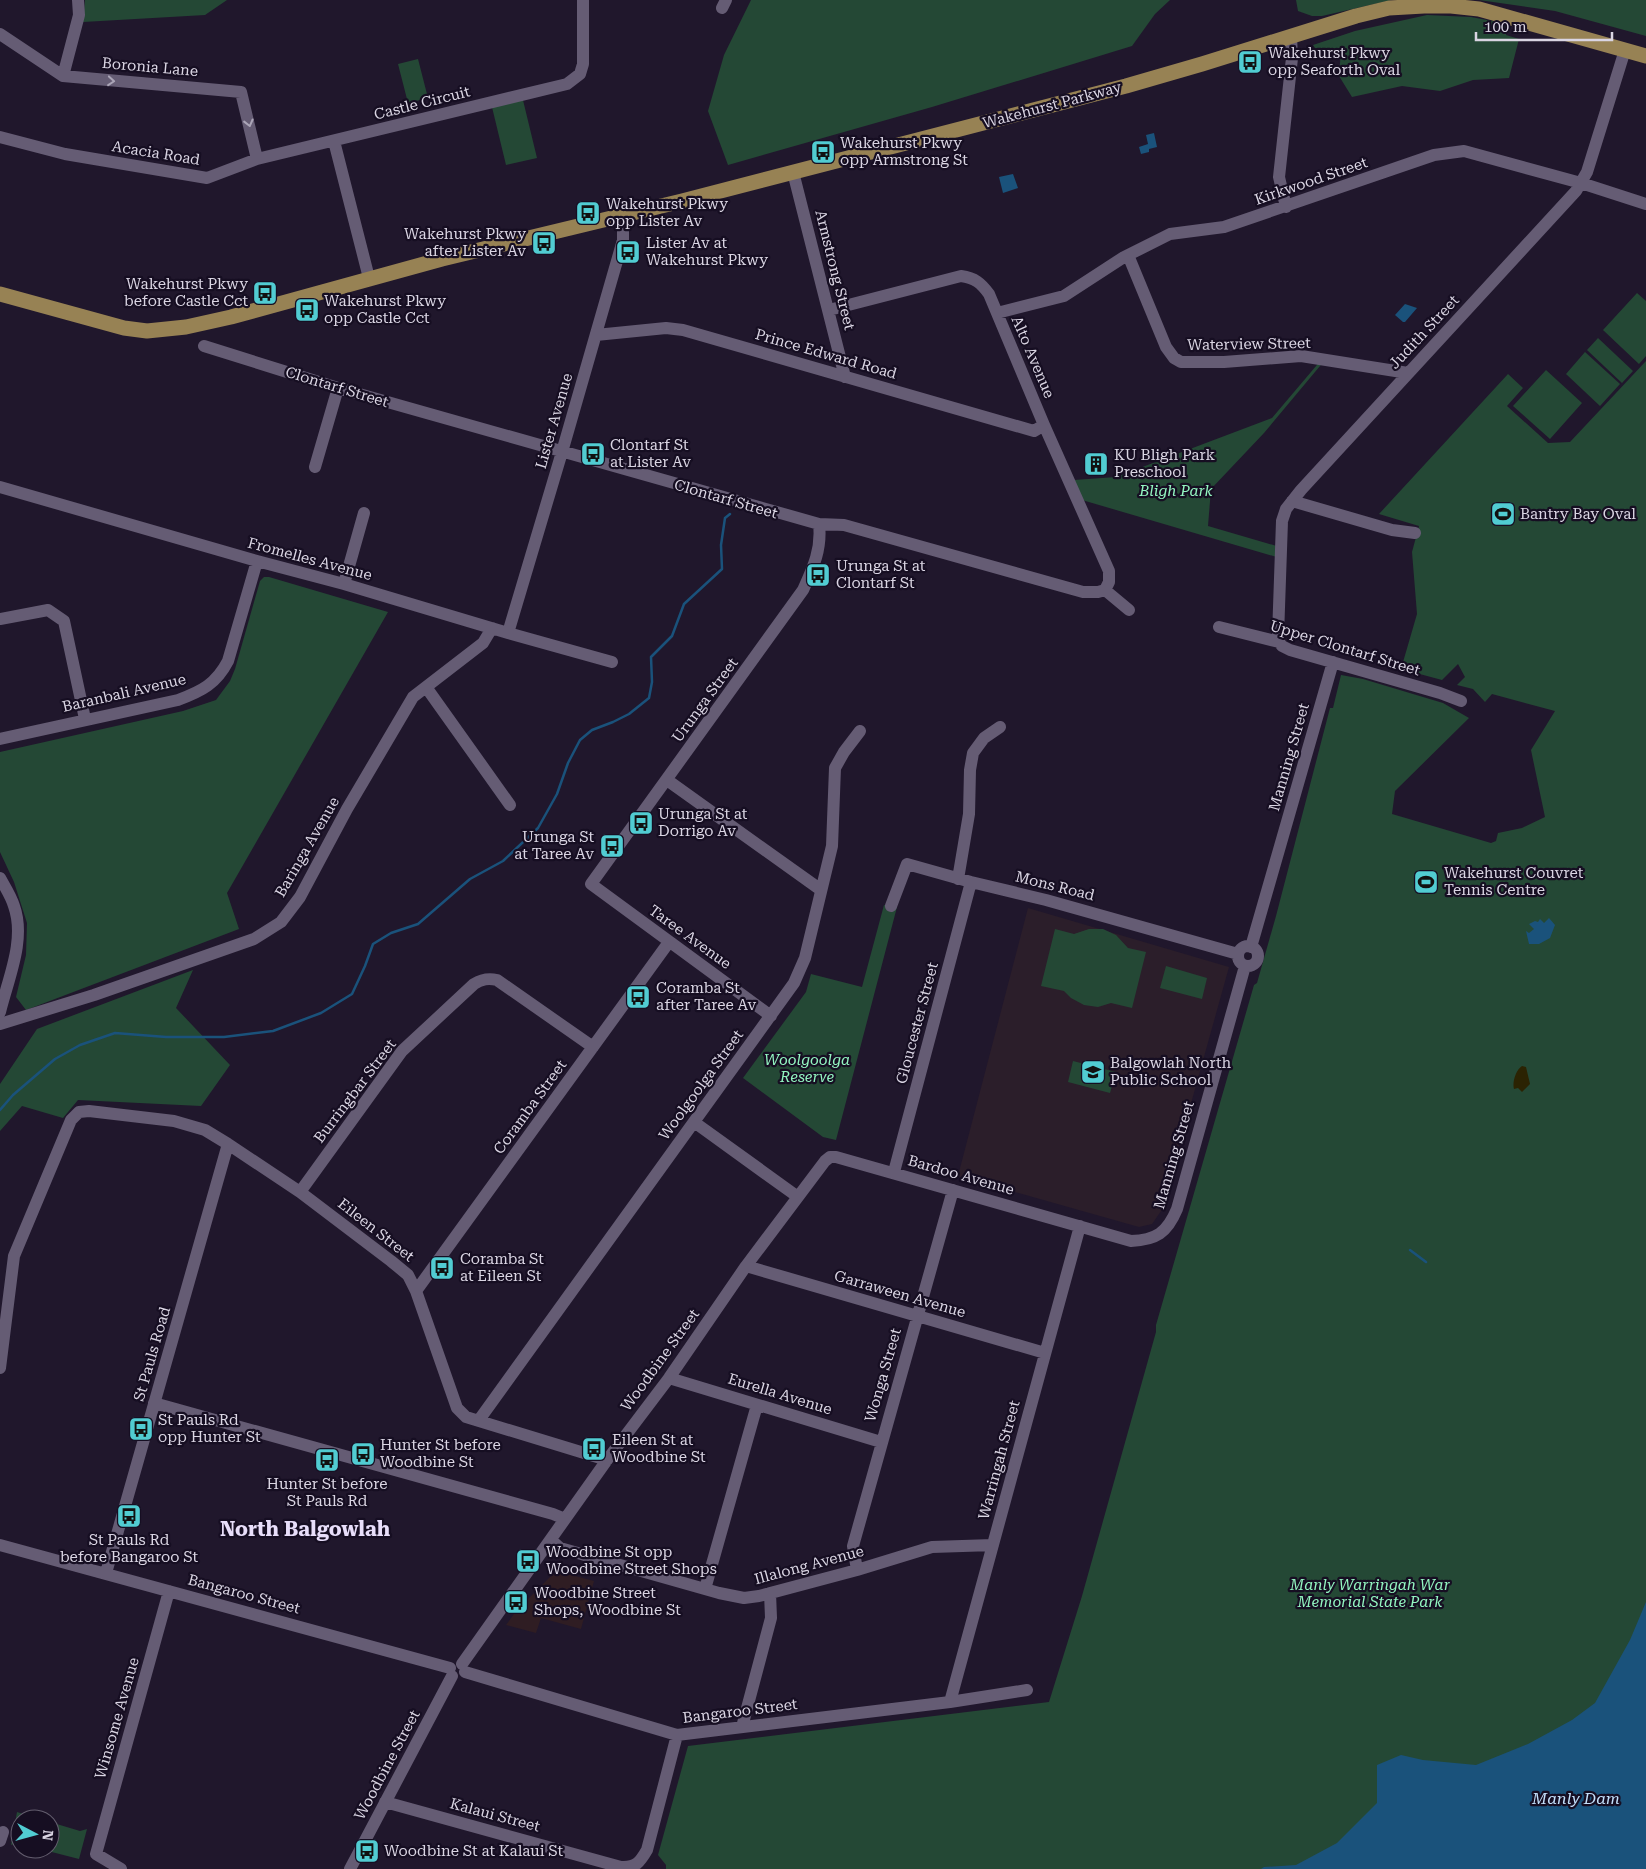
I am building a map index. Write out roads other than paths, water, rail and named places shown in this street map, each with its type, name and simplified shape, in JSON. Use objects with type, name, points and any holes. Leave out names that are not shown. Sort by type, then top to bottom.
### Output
[{"type":"main road","name":"Wakehurst Parkway","points":[[0,294],[106,325],[147,331],[186,327],[230,317],[369,278],[1126,86],[1356,16],[1389,8],[1451,6],[1479,9],[1646,56]]},
{"type":"street","points":[[63,76],[78,15],[78,0]]},
{"type":"street","name":"Castle Circuit","points":[[334,141],[567,84],[580,74],[583,64],[583,0]]},
{"type":"street","name":"Boronia Lane","points":[[0,34],[63,76],[241,92],[258,159]]},
{"type":"street","points":[[1286,207],[1279,177],[1292,58],[1291,36]]},
{"type":"street","name":"Judith Street","points":[[1279,642],[1281,529],[1286,510],[1292,501],[1581,183],[1587,172],[1625,50]]},
{"type":"street","name":"Acacia Road","points":[[0,137],[65,154],[207,178],[258,159],[334,141]]},
{"type":"street","points":[[334,141],[369,278]]},
{"type":"street","name":"Kirkwood Street","points":[[997,313],[1064,296],[1128,255],[1170,234],[1224,227],[1434,155],[1464,151],[1581,183],[1646,204]]},
{"type":"street","name":"Armstrong Street","points":[[793,172],[845,377]]},
{"type":"street","name":"Lister Avenue","points":[[508,633],[623,240],[623,215]]},
{"type":"street","name":"Waterview Street","points":[[1128,255],[1166,347],[1174,358],[1181,362],[1224,362],[1301,356],[1408,373]]},
{"type":"street","name":"Alto Avenue","points":[[829,310],[962,276],[973,277],[982,284],[989,294],[1108,571],[1109,582],[1105,590]]},
{"type":"street","name":"Prince Edward Road","points":[[596,335],[666,328],[683,330],[1034,430],[1044,425]]},
{"type":"street","name":"Clontarf Street","points":[[204,346],[338,388],[818,524],[844,526],[1083,592],[1105,590]]},
{"type":"street","points":[[315,467],[338,388]]},
{"type":"street","name":"Fromelles Avenue","points":[[0,487],[612,662]]},
{"type":"street","points":[[1292,501],[1392,530],[1415,533]]},
{"type":"street","points":[[344,584],[364,513]]},
{"type":"street","name":"Urunga Street","points":[[591,884],[803,590],[812,571],[821,542],[818,524]]},
{"type":"street","name":"Baranbali Avenue","points":[[0,739],[178,700],[196,694],[211,684],[221,675],[228,661],[257,562]]},
{"type":"street","points":[[1105,590],[1129,610]]},
{"type":"street","points":[[0,619],[48,610],[64,621],[85,719]]},
{"type":"street","name":"Upper Clontarf Street","points":[[1219,627],[1279,642],[1290,650],[1440,693],[1461,701]]},
{"type":"street","name":"Baringa Avenue","points":[[0,1024],[94,995],[254,939],[281,922],[300,897],[413,697],[483,643],[492,628]]},
{"type":"street","name":"Manning Street","points":[[1251,947],[1333,662]]},
{"type":"street","points":[[426,687],[510,805]]},
{"type":"street","points":[[958,879],[969,814],[970,770],[973,753],[984,738],[1000,727]]},
{"type":"street","name":"Woolgoolga Street","points":[[478,1420],[794,983],[805,958],[832,846],[835,768],[844,752],[860,731]]},
{"type":"street","points":[[667,780],[822,890]]},
{"type":"street","name":"Mons Road","points":[[891,906],[907,864],[958,879],[1046,900],[1238,954]]},
{"type":"street","points":[[0,878],[14,906],[18,926],[17,946],[0,1012]]},
{"type":"street","name":"Gloucester Street","points":[[894,1172],[971,882]]},
{"type":"street","name":"Taree Avenue","points":[[591,884],[771,1016]]},
{"type":"street","name":"Coramba Street","points":[[416,1291],[669,942]]},
{"type":"street","points":[[1251,947],[1257,954],[1257,960],[1253,965],[1245,966],[1239,962],[1238,954],[1242,948],[1251,947]]},
{"type":"street","name":"Manning Street","points":[[1130,1241],[1144,1240],[1158,1235],[1172,1221],[1245,966]]},
{"type":"street","name":"Burringbar Street","points":[[300,1192],[402,1051],[474,984],[489,978],[497,980],[593,1047]]},
{"type":"street","name":"Eileen Street","points":[[0,1368],[14,1256],[71,1120],[79,1112],[89,1111],[174,1121],[205,1130],[228,1144],[300,1192],[402,1270],[411,1280],[416,1291],[457,1408],[466,1417],[607,1460]]},
{"type":"street","points":[[694,1122],[798,1196]]},
{"type":"street","name":"St Pauls Road","points":[[106,1573],[228,1144]]},
{"type":"street","name":"Bardoo Avenue","points":[[798,1196],[825,1161],[830,1157],[836,1157],[894,1172],[1130,1241]]},
{"type":"street","name":"Wonga Street","points":[[857,1570],[853,1546],[916,1316],[953,1190]]},
{"type":"street","name":"Woodbine Street","points":[[350,1869],[457,1670],[552,1540],[607,1460],[669,1378],[746,1266],[798,1196]]},
{"type":"street","name":"Warringah Street","points":[[950,1702],[1080,1226]]},
{"type":"street","name":"Garraween Avenue","points":[[746,1266],[1045,1353]]},
{"type":"street","name":"Eurella Avenue","points":[[669,1378],[881,1442]]},
{"type":"street","points":[[154,1403],[534,1508],[565,1519]]},
{"type":"street","points":[[705,1589],[757,1404]]},
{"type":"street","name":"Illalong Avenue","points":[[552,1540],[560,1548],[730,1597],[744,1598],[857,1570],[932,1547],[993,1545]]},
{"type":"street","name":"Bangaroo Street","points":[[0,1545],[457,1670],[677,1735],[950,1702],[1027,1690]]},
{"type":"street","name":"Winsome Avenue","points":[[121,1869],[96,1854],[169,1591]]},
{"type":"street","points":[[742,1727],[771,1618],[770,1593]]},
{"type":"street","name":"Kalaui Street","points":[[385,1802],[621,1867],[631,1868],[639,1863],[647,1850],[677,1735]]},
{"type":"water","points":[[1154,133],[1157,147],[1141,154],[1139,147],[1148,144],[1146,135]]},
{"type":"water","points":[[1013,174],[1018,188],[1003,193],[999,177]]},
{"type":"water","points":[[1405,304],[1417,308],[1403,322],[1395,315]]},
{"type":"water","points":[[1549,918],[1555,925],[1550,938],[1539,944],[1529,944],[1526,931],[1529,933],[1534,929],[1529,924],[1535,921],[1538,922],[1540,919],[1544,923]]},
{"type":"water","name":"Manly Dam","points":[[1646,1602],[1646,1869],[1261,1869],[1264,1867],[1296,1865],[1337,1843],[1377,1803],[1377,1765],[1401,1755],[1423,1760],[1476,1765],[1528,1744],[1572,1720],[1595,1703],[1630,1640]]},
{"type":"waterway","points":[[0,1110],[13,1095],[55,1059],[80,1045],[115,1033],[166,1037],[224,1037],[273,1031],[321,1013],[352,994],[373,944],[391,933],[418,924],[470,879],[503,861],[538,828],[557,794],[568,763],[580,740],[592,730],[629,714],[649,698],[652,682],[651,657],[672,636],[684,604],[722,569],[721,545],[725,518],[730,514]]},
{"type":"waterway","points":[[1410,1250],[1426,1262]]},
{"type":"place","name":"Wakehurst Pkwy opp Seaforth Oval","points":[[1250,62]]},
{"type":"place","name":"Wakehurst Pkwy opp Armstrong St","points":[[823,152]]},
{"type":"place","name":"Wakehurst Pkwy opp Lister Av","points":[[588,213]]},
{"type":"place","name":"Wakehurst Pkwy after Lister Av","points":[[544,243]]},
{"type":"place","name":"Lister Av at Wakehurst Pkwy","points":[[628,252]]},
{"type":"place","name":"Wakehurst Pkwy before Castle Cct","points":[[265,293]]},
{"type":"place","name":"Wakehurst Pkwy opp Castle Cct","points":[[307,310]]},
{"type":"place","name":"Clontarf St at Lister Av","points":[[593,454]]},
{"type":"place","name":"KU Bligh Park Preschool","points":[[1096,464]]},
{"type":"place","name":"Bantry Bay Oval","points":[[1503,514]]},
{"type":"place","name":"Urunga St at Clontarf St","points":[[818,575]]},
{"type":"place","name":"Urunga St at Dorrigo Av","points":[[641,823]]},
{"type":"place","name":"Urunga St at Taree Av","points":[[612,846]]},
{"type":"place","name":"Wakehurst Couvret Tennis Centre","points":[[1426,882]]},
{"type":"place","name":"Coramba St after Taree Av","points":[[638,997]]},
{"type":"place","name":"Balgowlah North Public School","points":[[1093,1072]]},
{"type":"place","name":"Coramba St at Eileen St","points":[[442,1268]]},
{"type":"place","name":"St Pauls Rd opp Hunter St","points":[[141,1429]]},
{"type":"place","name":"Eileen St at Woodbine St","points":[[594,1449]]},
{"type":"place","name":"Hunter St before Woodbine St","points":[[363,1454]]},
{"type":"place","name":"Hunter St before St Pauls Rd","points":[[327,1460]]},
{"type":"place","name":"St Pauls Rd before Bangaroo St","points":[[129,1516]]},
{"type":"place","name":"Woodbine St opp Woodbine Street Shops","points":[[528,1561]]},
{"type":"place","name":"Woodbine Street Shops, Woodbine St","points":[[516,1602]]},
{"type":"place","name":"Woodbine St at Kalaui St","points":[[367,1851]]},
{"type":"district","name":"North Balgowlah","points":[[305,1529]]},
{"type":"park label","name":"Bligh Park","points":[[1176,491]]},
{"type":"park label","name":"Woolgoolga Reserve","points":[[807,1068]]},
{"type":"park label","name":"Manly Warringah War Memorial State Park","points":[[1370,1594]]}]
